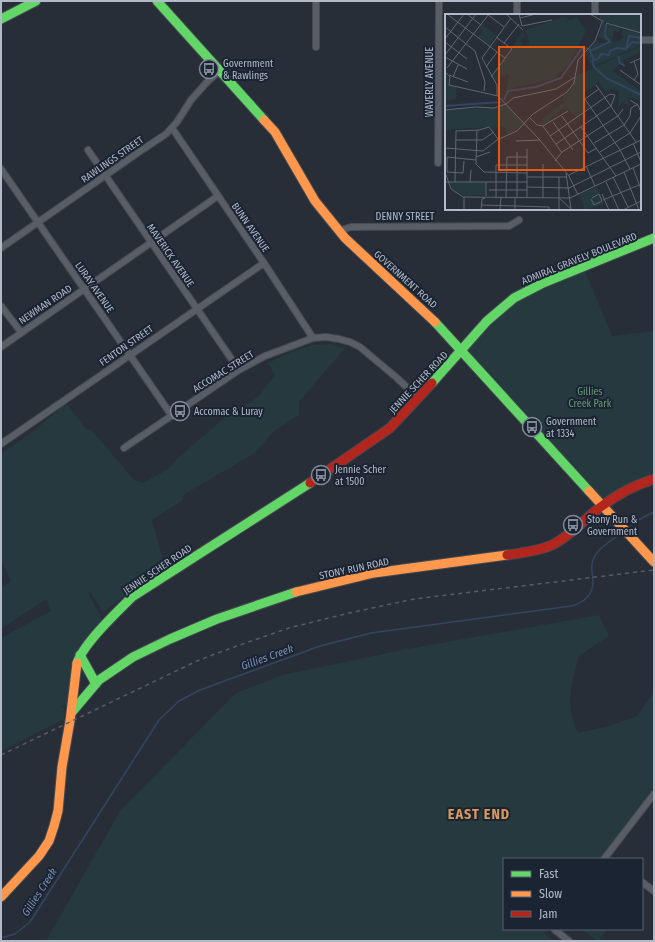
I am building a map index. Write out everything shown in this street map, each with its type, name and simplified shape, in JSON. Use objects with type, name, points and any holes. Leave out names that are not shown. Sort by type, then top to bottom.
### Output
[{"type":"street","points":[[1,19],[36,1]]},
{"type":"street","name":"GOVERNMENT ROAD","points":[[157,1],[275,132],[315,201],[338,231],[430,316],[654,562]]},
{"type":"street","points":[[316,1],[316,47]]},
{"type":"street","name":"WAVERLY AVENUE","points":[[438,163],[439,1]]},
{"type":"street","points":[[517,1],[517,14]]},
{"type":"street","points":[[595,1],[595,14]]},
{"type":"street","points":[[439,38],[445,38]]},
{"type":"street","points":[[641,40],[654,40]]},
{"type":"street","name":"RAWLINGS STREET","points":[[1,248],[166,134],[172,128],[191,100],[220,70]]},
{"type":"street","points":[[439,102],[445,102]]},
{"type":"street","name":"BUNN AVENUE","points":[[172,128],[313,338]]},
{"type":"street","name":"MAVERICK AVENUE","points":[[88,150],[239,370]]},
{"type":"street","name":"LURAY AVENUE","points":[[1,169],[172,416]]},
{"type":"street","name":"NEWMAN ROAD","points":[[1,346],[218,196]]},
{"type":"street","name":"DENNY STREET","points":[[338,231],[351,227],[509,226],[519,220]]},
{"type":"street","name":"ADMIRAL GRAVELY BOULEVARD","points":[[462,350],[495,314],[522,293],[654,238]]},
{"type":"street","name":"FENTON STREET","points":[[1,444],[264,263]]},
{"type":"street","points":[[1,306],[21,332]]},
{"type":"street","name":"ACCOMAC STREET","points":[[124,448],[239,370],[265,356],[313,338],[339,339],[360,347],[418,398]]},
{"type":"street","name":"JENNIE SCHER ROAD","points":[[1,897],[32,865],[44,849],[52,834],[58,811],[62,767],[77,663],[80,655],[108,621],[132,597],[318,478],[390,428],[462,350]]},
{"type":"street","name":"STONY RUN ROAD","points":[[71,713],[83,697],[96,684],[121,665],[153,647],[214,621],[256,605],[332,583],[374,573],[528,552],[546,548],[566,538],[602,506],[628,489],[654,479]]},
{"type":"street","points":[[80,655],[96,684]]},
{"type":"street","points":[[608,858],[654,794]]},
{"type":"street","points":[[643,883],[654,891]]},
{"type":"street","points":[[554,930],[570,941]]},
{"type":"green space","name":"Gillies Creek Park","points":[[583,266],[612,336],[654,331],[654,479],[603,506],[466,354],[469,342],[505,305]]},
{"type":"green space","points":[[331,344],[345,348],[299,402],[299,415],[274,431],[255,453],[183,495],[183,500],[152,520],[165,567],[103,612],[90,592],[88,593],[103,621],[83,641],[76,654],[70,702],[61,707],[64,707],[64,719],[1,751],[1,638],[51,611],[46,599],[1,629],[1,588],[11,581],[1,560],[1,454],[35,430],[66,403],[87,430],[90,428],[133,479],[143,483],[168,469],[179,457],[238,406],[254,400],[264,390],[275,375],[268,363],[291,352],[313,345]]},
{"type":"green space","points":[[599,615],[609,636],[579,656],[572,685],[570,704],[578,733],[609,726],[637,716],[654,692],[654,787],[600,858],[503,858],[503,930],[546,930],[544,933],[553,941],[46,941],[120,811],[236,693],[283,675],[402,650]]},
{"type":"green space","points":[[582,930],[606,930],[598,941]]},
{"type":"waterway","name":"Gillies Creek","points":[[632,523],[654,512]]},
{"type":"waterway","name":"Gillies Creek","points":[[1,938],[15,934],[30,922],[159,720],[179,701],[200,690],[320,646],[371,633],[575,605],[583,601],[591,592],[593,583],[592,564],[595,555],[617,536]]},
{"type":"railway","points":[[1,755],[199,660],[289,628],[414,599],[654,570]]},
{"type":"traffic: fast","points":[[1,19],[36,1]]},
{"type":"traffic: fast","points":[[157,1],[264,120]]},
{"type":"traffic: fast","points":[[432,383],[487,321],[514,298],[543,283],[654,238]]},
{"type":"traffic: fast","points":[[435,322],[589,491]]},
{"type":"traffic: fast","points":[[77,663],[86,646],[132,597],[310,483]]},
{"type":"traffic: fast","points":[[72,712],[99,680],[133,657],[217,619],[296,592]]},
{"type":"traffic: fast","points":[[80,655],[96,684]]},
{"type":"traffic: slow","points":[[264,120],[275,132],[315,201],[345,238],[435,322]]},
{"type":"traffic: slow","points":[[589,491],[654,562]]},
{"type":"traffic: slow","points":[[296,592],[374,573],[507,555]]},
{"type":"traffic: slow","points":[[1,897],[39,856],[49,841],[54,826],[58,811],[62,767],[70,721],[77,663]]},
{"type":"traffic: jam","points":[[310,483],[390,428],[432,383]]},
{"type":"traffic: jam","points":[[507,555],[536,550],[558,542],[614,497],[637,485],[654,479]]},
{"type":"place","name":"Government & Rawlings","points":[[209,69]]},
{"type":"place","name":"Accomac & Luray","points":[[180,411]]},
{"type":"place","name":"Government at 1334","points":[[532,427]]},
{"type":"place","name":"Jennie Scher at 1500","points":[[321,475]]},
{"type":"place","name":"Stony Run & Government","points":[[573,525]]},
{"type":"district","name":"EAST END","points":[[479,814]]}]
